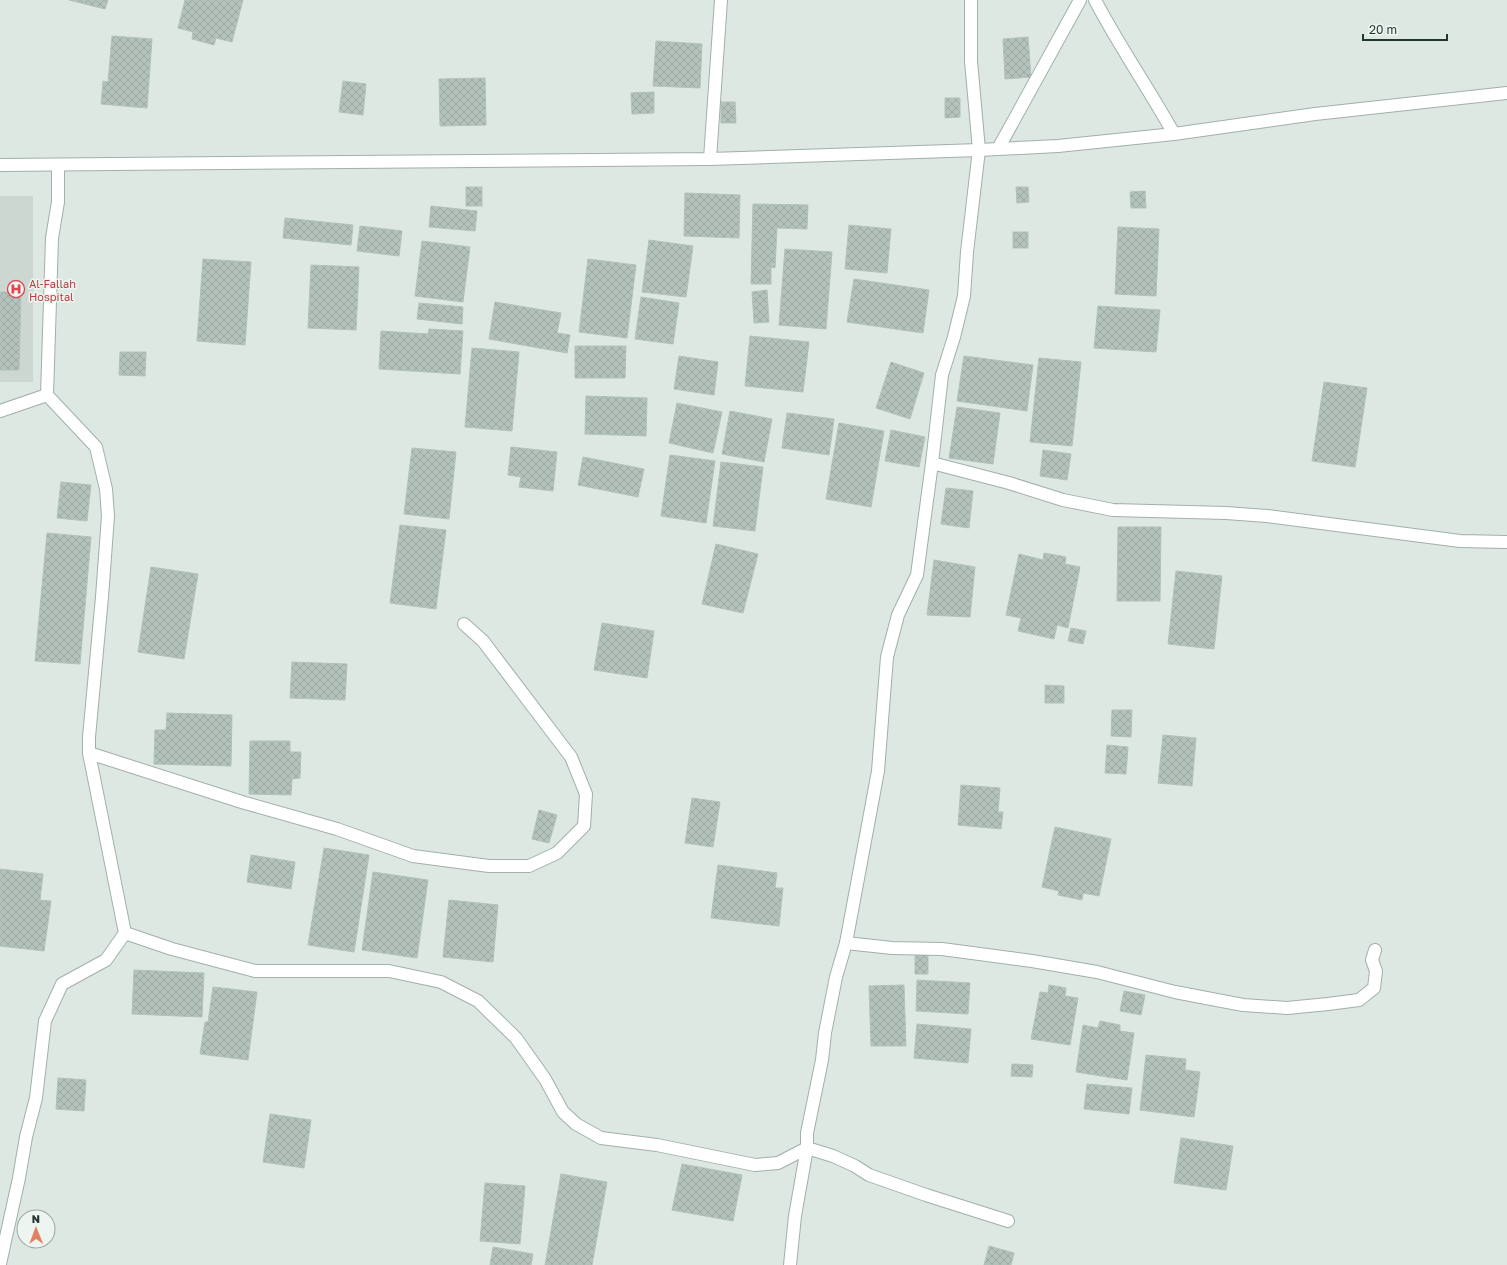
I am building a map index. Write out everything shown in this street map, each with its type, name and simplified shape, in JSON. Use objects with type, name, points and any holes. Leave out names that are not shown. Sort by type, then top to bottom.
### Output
[{"type":"street","points":[[710,159],[721,0]]},
{"type":"street","points":[[790,1265],[795,1216],[807,1148],[807,1133],[822,1060],[825,1033],[836,977],[846,943],[878,771],[887,657],[898,615],[917,575],[942,375],[954,337],[964,296],[967,252],[978,150],[971,61],[971,0]]},
{"type":"street","points":[[998,149],[1080,0]]},
{"type":"street","points":[[1095,0],[1114,35],[1148,88],[1174,134]]},
{"type":"street","points":[[0,165],[58,166],[710,159],[978,150],[1058,146],[1174,134],[1315,114],[1507,93]]},
{"type":"street","points":[[0,1264],[26,1138],[36,1098],[45,1021],[62,984],[106,960],[125,934],[89,753],[89,737],[108,516],[106,489],[96,447],[46,395],[52,238],[58,202],[58,166]]},
{"type":"street","points":[[0,411],[46,395]]},
{"type":"street","points":[[932,463],[1009,483],[1063,500],[1113,510],[1226,513],[1268,516],[1460,541],[1507,542]]},
{"type":"street","points":[[89,753],[245,803],[337,829],[413,856],[489,866],[529,866],[557,853],[584,826],[586,794],[571,757],[483,641],[464,624]]},
{"type":"street","points":[[125,934],[172,949],[255,971],[389,971],[441,982],[478,1001],[516,1038],[545,1078],[563,1112],[576,1124],[601,1138],[657,1145],[754,1165],[778,1164],[807,1148],[833,1156],[855,1166],[869,1175],[1008,1221]]},
{"type":"street","points":[[846,943],[892,948],[942,949],[1032,960],[1097,972],[1175,992],[1243,1005],[1287,1008],[1359,1000],[1374,988],[1376,971],[1372,960],[1375,950]]},
{"type":"shaded area","name":"Al-Fallah Hospital","points":[[0,196],[33,196],[33,382],[0,382]]},
{"type":"building","points":[[69,0],[108,0],[105,9]]},
{"type":"building","points":[[185,0],[243,0],[232,42],[216,38],[214,45],[192,39],[193,32],[178,28]]},
{"type":"building","points":[[112,36],[152,39],[147,108],[101,104],[103,81],[108,82]]},
{"type":"building","points":[[1028,37],[1031,77],[1005,79],[1003,39]]},
{"type":"building","points":[[656,41],[702,44],[700,88],[653,86]]},
{"type":"building","points":[[485,78],[486,125],[440,126],[439,79]]},
{"type":"building","points":[[343,81],[366,84],[363,115],[339,112]]},
{"type":"building","points":[[654,92],[654,113],[632,114],[631,93]]},
{"type":"building","points":[[945,98],[960,98],[960,117],[945,118]]},
{"type":"building","points":[[721,102],[735,102],[736,123],[721,123]]},
{"type":"building","points":[[466,187],[482,187],[482,206],[466,206]]},
{"type":"building","points":[[1016,187],[1028,187],[1029,202],[1017,203]]},
{"type":"building","points":[[1145,191],[1146,208],[1131,208],[1130,192]]},
{"type":"building","points":[[685,193],[740,195],[739,238],[684,236]]},
{"type":"building","points":[[753,204],[808,205],[807,229],[777,228],[775,268],[771,267],[771,284],[751,284]]},
{"type":"building","points":[[431,206],[477,211],[475,231],[429,227]]},
{"type":"building","points":[[285,218],[353,225],[351,245],[283,238]]},
{"type":"building","points":[[849,225],[891,229],[887,273],[845,269]]},
{"type":"building","points":[[360,226],[402,231],[399,256],[357,251]]},
{"type":"building","points":[[1118,227],[1159,229],[1156,296],[1115,294]]},
{"type":"building","points":[[1013,232],[1028,232],[1028,248],[1013,248]]},
{"type":"building","points":[[649,240],[693,246],[686,297],[642,292]]},
{"type":"building","points":[[422,241],[470,247],[463,302],[415,296]]},
{"type":"building","points":[[785,249],[832,252],[826,329],[779,325]]},
{"type":"building","points":[[203,259],[251,262],[245,345],[197,341]]},
{"type":"building","points":[[588,259],[636,265],[627,338],[579,332]]},
{"type":"building","points":[[311,265],[359,267],[356,330],[308,328]]},
{"type":"building","points":[[854,279],[929,290],[923,333],[847,322]]},
{"type":"building","points":[[767,290],[769,322],[754,323],[752,292]]},
{"type":"building","points":[[0,292],[21,292],[19,370],[0,370]]},
{"type":"building","points":[[641,297],[679,303],[673,344],[635,339]]},
{"type":"building","points":[[495,302],[561,313],[557,333],[570,335],[567,353],[489,339]]},
{"type":"building","points":[[419,303],[463,307],[462,324],[417,319]]},
{"type":"building","points":[[1098,306],[1160,310],[1156,352],[1094,348]]},
{"type":"building","points":[[429,329],[463,331],[460,374],[379,369],[381,331],[428,334]]},
{"type":"building","points":[[750,336],[809,342],[803,392],[745,386]]},
{"type":"building","points":[[575,346],[626,346],[625,378],[575,378]]},
{"type":"building","points":[[472,348],[519,352],[512,431],[465,427]]},
{"type":"building","points":[[120,352],[146,352],[145,376],[119,375]]},
{"type":"building","points":[[679,356],[718,362],[714,395],[674,389]]},
{"type":"building","points":[[964,356],[1033,365],[1027,411],[957,401]]},
{"type":"building","points":[[1039,358],[1081,362],[1072,446],[1030,442]]},
{"type":"building","points":[[891,362],[924,373],[910,419],[876,408]]},
{"type":"building","points":[[1324,382],[1367,388],[1355,467],[1312,461]]},
{"type":"building","points":[[586,396],[647,398],[646,436],[585,434]]},
{"type":"building","points":[[677,403],[722,412],[713,453],[669,443]]},
{"type":"building","points":[[957,407],[1000,413],[993,464],[949,458]]},
{"type":"building","points":[[730,411],[772,419],[764,462],[722,454]]},
{"type":"building","points":[[787,413],[834,419],[829,455],[782,448]]},
{"type":"building","points":[[839,423],[884,431],[871,507],[826,499]]},
{"type":"building","points":[[891,430],[925,437],[919,467],[885,461]]},
{"type":"building","points":[[511,447],[557,452],[553,491],[519,487],[521,477],[508,475]]},
{"type":"building","points":[[412,448],[456,452],[449,519],[404,514]]},
{"type":"building","points":[[1043,450],[1071,454],[1067,480],[1040,476]]},
{"type":"building","points":[[670,455],[715,461],[706,523],[661,516]]},
{"type":"building","points":[[583,457],[644,469],[638,497],[578,485]]},
{"type":"building","points":[[721,462],[763,467],[755,531],[713,526]]},
{"type":"building","points":[[61,482],[91,485],[87,521],[57,518]]},
{"type":"building","points":[[946,488],[973,491],[969,528],[941,524]]},
{"type":"building","points":[[400,525],[446,530],[436,609],[390,603]]},
{"type":"building","points":[[1118,527],[1161,527],[1160,601],[1117,601]]},
{"type":"building","points":[[47,533],[91,537],[80,664],[35,661]]},
{"type":"building","points":[[716,544],[758,554],[743,613],[702,604]]},
{"type":"building","points":[[1044,553],[1066,557],[1065,564],[1080,567],[1068,628],[1057,625],[1054,639],[1018,631],[1021,618],[1006,615],[1019,554],[1043,560]]},
{"type":"building","points":[[934,560],[975,567],[970,617],[927,615]]},
{"type":"building","points":[[151,567],[198,574],[184,659],[138,652]]},
{"type":"building","points":[[1176,571],[1222,576],[1214,649],[1168,644]]},
{"type":"building","points":[[602,623],[654,631],[647,678],[594,670]]},
{"type":"building","points":[[1071,628],[1086,631],[1083,644],[1068,641]]},
{"type":"building","points":[[292,662],[347,664],[345,700],[290,698]]},
{"type":"building","points":[[1045,685],[1064,686],[1064,703],[1045,703]]},
{"type":"building","points":[[1112,710],[1132,710],[1131,737],[1111,736]]},
{"type":"building","points":[[167,713],[232,715],[231,766],[154,764],[155,730],[166,730]]},
{"type":"building","points":[[1163,735],[1196,738],[1192,786],[1158,783]]},
{"type":"building","points":[[250,741],[290,741],[290,752],[301,752],[300,778],[292,779],[291,795],[249,794]]},
{"type":"building","points":[[1107,745],[1128,747],[1126,774],[1105,773]]},
{"type":"building","points":[[961,785],[1000,788],[998,812],[1003,812],[1001,829],[958,825]]},
{"type":"building","points":[[692,798],[720,802],[713,847],[685,843]]},
{"type":"building","points":[[539,810],[557,815],[549,843],[532,839]]},
{"type":"building","points":[[1055,827],[1111,839],[1099,896],[1083,893],[1082,900],[1058,895],[1059,891],[1042,887]]},
{"type":"building","points":[[324,848],[369,855],[354,952],[308,945]]},
{"type":"building","points":[[251,855],[295,862],[291,889],[247,882]]},
{"type":"building","points":[[718,865],[777,873],[775,888],[783,888],[779,926],[711,918]]},
{"type":"building","points":[[0,869],[43,874],[40,900],[51,901],[44,951],[0,946]]},
{"type":"building","points":[[373,872],[428,880],[417,958],[362,950]]},
{"type":"building","points":[[449,900],[498,905],[493,962],[443,957]]},
{"type":"building","points":[[928,955],[928,974],[915,974],[915,956]]},
{"type":"building","points":[[134,970],[204,973],[202,1017],[132,1014]]},
{"type":"building","points":[[917,980],[970,983],[968,1014],[916,1011]]},
{"type":"building","points":[[904,985],[906,1046],[871,1046],[869,986]]},
{"type":"building","points":[[1049,985],[1066,988],[1065,996],[1078,998],[1070,1045],[1031,1039],[1040,992],[1048,993]]},
{"type":"building","points":[[213,987],[257,992],[248,1060],[200,1054],[205,1022],[208,1022]]},
{"type":"building","points":[[1124,991],[1145,995],[1141,1015],[1120,1011]]},
{"type":"building","points":[[1100,1021],[1120,1025],[1120,1031],[1134,1033],[1127,1080],[1076,1072],[1083,1025],[1098,1028]]},
{"type":"building","points":[[917,1024],[971,1029],[968,1063],[914,1058]]},
{"type":"building","points":[[1146,1055],[1186,1059],[1185,1070],[1200,1072],[1194,1117],[1140,1110]]},
{"type":"building","points":[[1012,1064],[1033,1065],[1032,1077],[1011,1076]]},
{"type":"building","points":[[58,1078],[86,1080],[84,1111],[56,1109]]},
{"type":"building","points":[[1087,1084],[1132,1088],[1129,1114],[1084,1109]]},
{"type":"building","points":[[270,1114],[311,1120],[304,1168],[263,1162]]},
{"type":"building","points":[[1181,1138],[1233,1146],[1226,1190],[1174,1183]]},
{"type":"building","points":[[682,1164],[742,1175],[733,1221],[672,1210]]},
{"type":"building","points":[[561,1174],[607,1182],[592,1265],[545,1265]]},
{"type":"building","points":[[485,1183],[525,1186],[520,1244],[480,1241]]},
{"type":"building","points":[[989,1246],[1014,1253],[1011,1265],[984,1265]]},
{"type":"building","points":[[493,1247],[533,1254],[531,1265],[490,1265]]},
{"type":"place","name":"Al-Fallah Hospital","points":[[16,289]]}]
